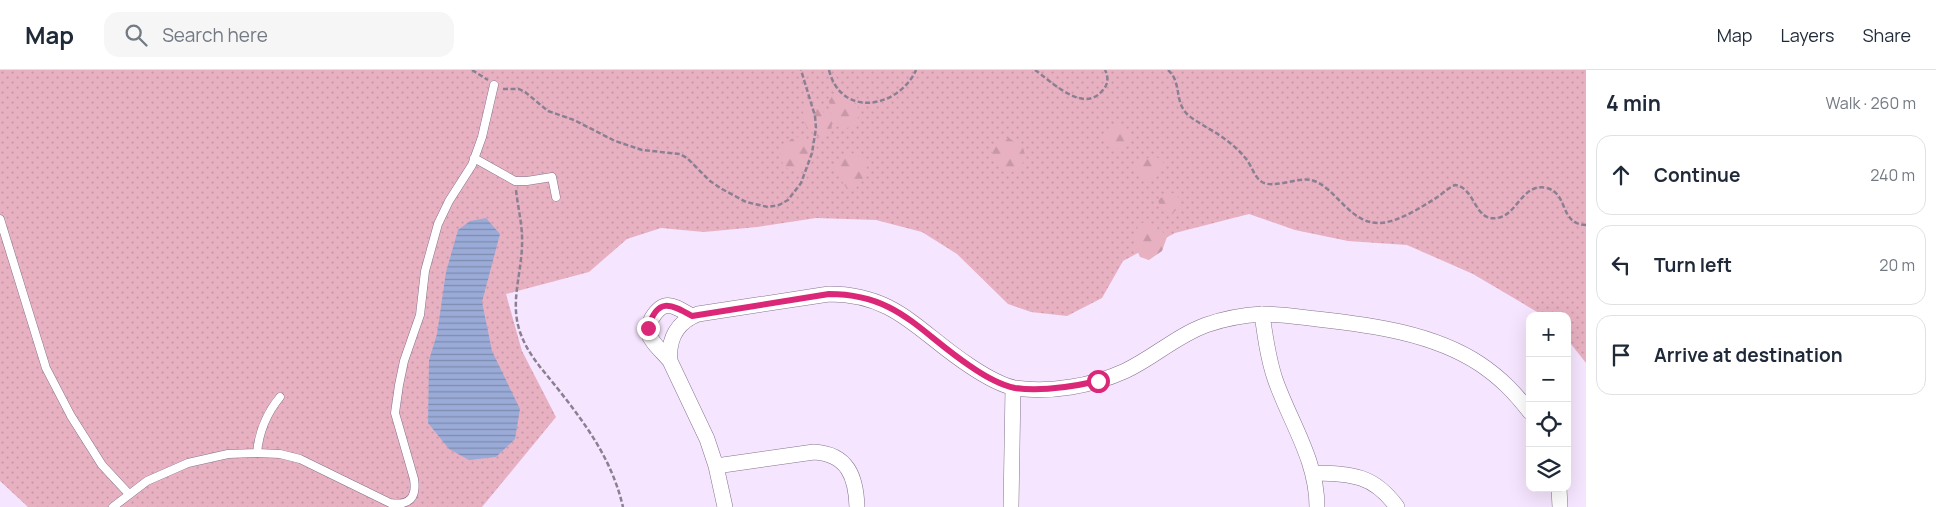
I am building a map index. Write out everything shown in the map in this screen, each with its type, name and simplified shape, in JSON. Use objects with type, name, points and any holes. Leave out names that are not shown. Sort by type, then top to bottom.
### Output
[{"type":"street","points":[[670,361],[669,350],[676,330],[692,316],[829,294],[856,296],[887,305],[907,317],[947,350],[982,374],[1013,388],[1042,389],[1069,387],[1098,381],[1125,371],[1177,340],[1205,326],[1229,319],[1262,314],[1363,324],[1445,346],[1479,363],[1511,388],[1526,407]]},
{"type":"street","points":[[692,316],[677,308],[666,305],[657,311],[648,328],[650,338],[670,361],[691,403],[716,466],[725,507]]},
{"type":"street","points":[[1262,314],[1266,346],[1275,379],[1314,473],[1318,507]]},
{"type":"street","points":[[1011,507],[1013,388]]},
{"type":"street","points":[[716,466],[814,452],[823,453],[839,460],[851,473],[856,490],[857,507]]},
{"type":"street","points":[[1314,473],[1346,474],[1362,477],[1376,484],[1388,494],[1397,507]]},
{"type":"street","points":[[1559,492],[1560,507]]},
{"type":"lane","points":[[113,507],[147,480],[188,463],[228,454],[256,453],[280,454],[300,459],[390,503],[401,505],[411,500],[416,490],[395,413],[396,399],[404,361],[420,315],[425,271],[436,230],[449,201],[469,172],[482,137],[494,85]]},
{"type":"lane","points":[[474,158],[515,181],[552,177],[556,197]]},
{"type":"lane","points":[[0,219],[46,368],[71,416],[102,465],[128,494]]},
{"type":"lane","points":[[256,453],[263,423],[270,409],[280,397]]},
{"type":"path","points":[[472,70],[500,88],[519,89],[548,111],[574,120],[615,141],[642,150],[680,154],[687,158],[722,190],[746,202],[768,207],[779,205],[788,200],[801,183],[812,153],[816,128],[815,116],[801,70]]},
{"type":"path","points":[[829,70],[834,86],[840,93],[846,98],[864,103],[892,95],[905,86],[916,70]]},
{"type":"path","points":[[1034,70],[1058,88],[1084,99],[1098,96],[1103,91],[1108,80],[1105,70]]},
{"type":"path","points":[[1168,70],[1175,78],[1179,99],[1187,113],[1237,148],[1264,183],[1272,184],[1301,179],[1318,182],[1356,215],[1376,223],[1389,221],[1407,214],[1455,185],[1465,188],[1481,213],[1495,219],[1506,214],[1531,190],[1547,188],[1556,193],[1572,221],[1586,225]]},
{"type":"path","points":[[515,181],[523,234],[515,295],[520,333],[528,351],[540,369],[557,388],[601,447],[618,488],[623,507]]},
{"type":"green space","points":[[0,70],[1586,70],[1586,363],[1571,344],[1571,312],[1537,312],[1473,274],[1407,245],[1348,241],[1295,230],[1249,214],[1175,233],[1123,261],[1102,298],[1067,316],[1031,312],[1008,304],[957,254],[922,232],[876,220],[816,218],[757,227],[704,232],[661,228],[627,239],[589,272],[506,294],[522,351],[556,417],[482,507],[28,507],[0,481]]},
{"type":"green space","points":[[835,92],[848,93],[858,108],[857,120],[855,126],[842,129],[832,123],[831,133],[821,138],[808,129],[803,117],[804,106],[814,105],[819,107],[826,116],[832,116],[829,101]]},
{"type":"green space","points":[[1118,126],[1124,128],[1130,135],[1126,145],[1117,149],[1109,145],[1105,136],[1111,129]]},
{"type":"green space","points":[[799,137],[805,140],[811,148],[811,156],[802,170],[792,170],[783,164],[780,151],[791,139]]},
{"type":"green space","points":[[1002,138],[1009,138],[1024,150],[1025,156],[1022,164],[1013,172],[1009,173],[1001,170],[992,152],[995,144]]},
{"type":"green space","points":[[850,152],[862,159],[867,166],[863,178],[856,188],[847,189],[836,172],[836,163]]},
{"type":"green space","points":[[1154,156],[1162,160],[1165,167],[1154,180],[1144,181],[1136,167],[1142,160]]},
{"type":"green space","points":[[1173,193],[1179,198],[1180,208],[1172,213],[1162,209],[1158,200],[1166,194]]},
{"type":"green space","points":[[1145,222],[1155,224],[1167,237],[1162,251],[1149,260],[1140,257],[1135,245],[1137,225]]},
{"type":"water","points":[[486,218],[500,234],[482,302],[492,351],[520,409],[515,439],[496,457],[469,460],[449,449],[428,423],[429,360],[437,334],[446,272],[458,230],[470,221]]},
{"type":"route","points":[[648,328],[657,311],[666,305],[672,305],[692,316],[829,294],[849,294],[887,305],[907,317],[947,350],[982,374],[1013,388],[1042,389],[1069,387],[1098,381]]}]
